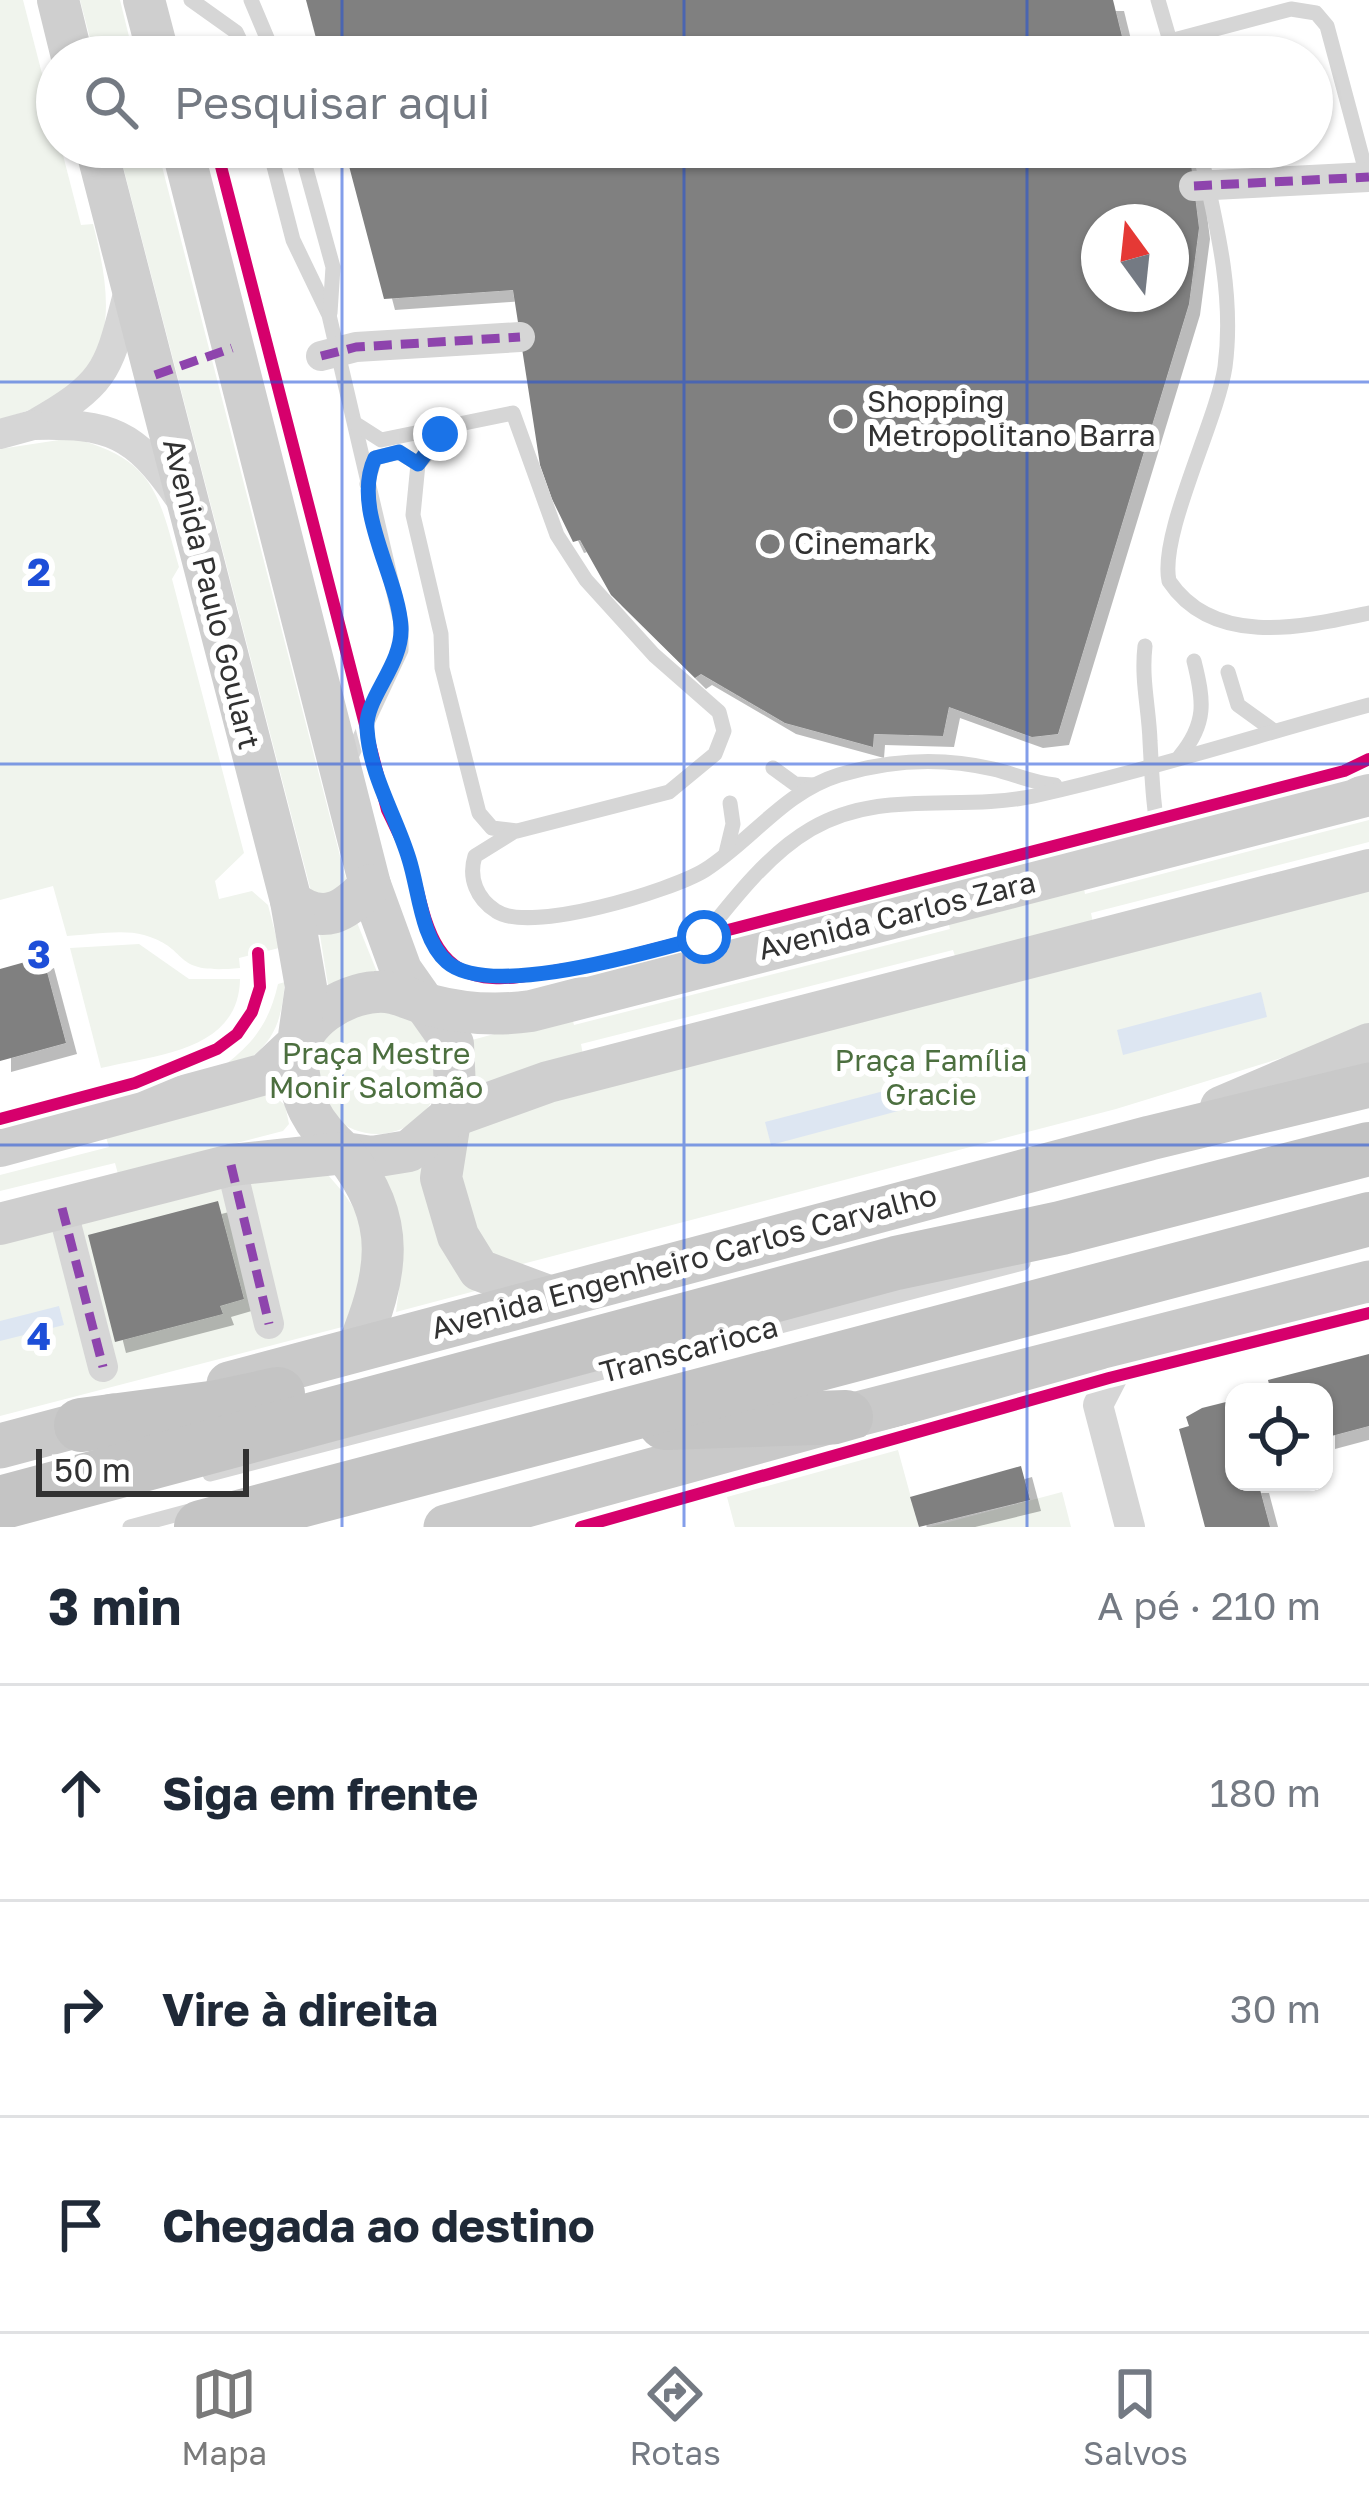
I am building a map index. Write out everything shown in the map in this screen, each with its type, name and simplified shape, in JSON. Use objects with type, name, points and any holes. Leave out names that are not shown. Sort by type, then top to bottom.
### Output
[{"type":"highway","name":"Avenida Engenheiro Carlos Carvalho","points":[[0,1503],[896,1263],[1061,1228],[1369,1149]]},
{"type":"highway","points":[[201,1502],[561,1431],[1369,1219]]},
{"type":"highway","points":[[81,1424],[218,1407],[842,1265],[896,1263]]},
{"type":"highway","points":[[561,1431],[634,1423],[845,1417]]},
{"type":"main road","name":"Avenida Engenheiro Carlos Carvalho","points":[[0,1446],[1150,1138],[1369,1085]]},
{"type":"main road","points":[[446,1527],[845,1417],[1369,1283]]},
{"type":"street","points":[[58,0],[67,36]]},
{"type":"street","points":[[144,0],[153,36]]},
{"type":"street","name":"Avenida Paulo Goulart","points":[[101,168],[291,901],[306,987],[298,1043]]},
{"type":"street","points":[[187,168],[370,885],[401,970],[453,1044],[457,1066],[441,1178],[466,1254],[478,1270],[550,1297]]},
{"type":"street","points":[[1201,186],[1368,178]]},
{"type":"street","points":[[33,425],[86,395],[108,368],[131,283]]},
{"type":"street","points":[[330,354],[356,347],[520,337]]},
{"type":"street","points":[[0,434],[33,425],[88,424],[111,430],[151,456],[188,508]]},
{"type":"street","name":"Avenida Carlos Zara","points":[[424,1004],[500,1016],[1369,795]]},
{"type":"street","points":[[0,1224],[231,1165],[344,1154],[372,1157],[410,1150],[448,1118],[548,1082],[1369,870]]},
{"type":"street","points":[[291,901],[303,910],[333,915],[347,909],[370,885]]},
{"type":"street","points":[[0,1146],[265,1074],[324,1011],[352,996],[396,993],[424,1004]]},
{"type":"street","points":[[298,1043],[298,1085],[310,1117],[362,1175],[386,1262],[380,1296],[357,1350]]},
{"type":"street","points":[[1150,1138],[1369,1044]]},
{"type":"street","points":[[231,1165],[269,1324]]},
{"type":"street","points":[[62,1208],[103,1367]]},
{"type":"street","points":[[1130,1343],[1098,1405],[1130,1527]]},
{"type":"lane","points":[[191,0],[238,36]]},
{"type":"lane","points":[[251,0],[266,36]]},
{"type":"lane","points":[[1158,0],[1168,36]]},
{"type":"lane","points":[[1211,36],[1291,9],[1316,13],[1330,36]]},
{"type":"lane","points":[[1333,48],[1368,178]]},
{"type":"lane","points":[[274,168],[293,240],[329,316]]},
{"type":"lane","points":[[306,168],[333,267],[330,354],[356,424],[401,623],[401,650],[342,775]]},
{"type":"lane","points":[[1200,168],[1225,285],[1225,367],[1175,535],[1169,581],[1184,601],[1214,617],[1264,628],[1296,629],[1369,613]]},
{"type":"lane","points":[[356,424],[381,440],[457,422],[514,415],[537,490],[586,580],[654,656],[719,712],[724,731],[715,754],[669,792],[517,831],[484,847],[471,869],[480,899],[507,918],[535,921],[685,881],[817,785],[909,761],[968,765],[1030,783],[1070,786]]},
{"type":"lane","points":[[457,422],[418,464],[413,515],[441,634],[442,668],[479,813],[492,828],[517,831]]},
{"type":"lane","points":[[367,484],[375,458],[383,454],[399,452],[418,464]]},
{"type":"lane","points":[[1145,646],[1141,680],[1150,740],[1148,765],[1162,849]]},
{"type":"lane","points":[[1180,756],[1198,733],[1203,714],[1194,661]]},
{"type":"lane","points":[[1228,672],[1238,705],[1274,731]]},
{"type":"lane","points":[[674,972],[775,860],[826,821],[894,800],[976,806],[1070,786],[1369,705]]},
{"type":"lane","points":[[773,768],[795,784],[817,785]]},
{"type":"lane","points":[[726,854],[734,824],[730,803]]},
{"type":"lane","name":"Transcarioca","points":[[201,1502],[1034,1260]]},
{"type":"lane","name":"Transcarioca","points":[[130,1527],[765,1358]]},
{"type":"green space","points":[[0,0],[23,0],[36,50],[36,168],[66,168],[81,225],[93,224],[105,292],[105,322],[99,348],[86,371],[66,390],[0,419]]},
{"type":"green space","points":[[80,0],[120,0],[129,36],[89,36]]},
{"type":"green space","points":[[123,168],[162,168],[347,883],[342,895],[312,895]]},
{"type":"green space","points":[[72,438],[99,446],[136,468],[165,518],[179,567],[172,579],[244,853],[215,881],[219,899],[252,891],[268,905],[279,948],[239,958],[240,968],[202,968],[159,941],[135,933],[67,936],[53,886],[0,900],[0,449]]},
{"type":"green space","points":[[1369,820],[1369,842],[1091,913],[1093,923],[956,959],[953,950],[581,1044],[583,1055],[476,1085],[472,1040],[571,1013],[574,1025],[950,929],[947,917],[1083,883],[1085,894]]},
{"type":"green space","name":"Praça Família Gracie","points":[[1369,885],[1369,1031],[1116,1109],[507,1268],[479,1248],[456,1157],[464,1135],[485,1116]]},
{"type":"green space","points":[[354,915],[377,972],[328,985],[318,923]]},
{"type":"green space","points":[[139,944],[189,979],[240,979],[236,1003],[226,1021],[191,1046],[101,1068],[70,948]]},
{"type":"green space","points":[[285,982],[269,1040],[240,1066],[226,1064],[260,1029],[278,984]]},
{"type":"green space","name":"Praça Mestre Monir Salomão","points":[[377,1010],[401,1015],[421,1028],[434,1048],[439,1072],[434,1096],[421,1116],[401,1129],[377,1134],[353,1129],[333,1116],[320,1096],[315,1072],[320,1048],[333,1028],[353,1015]]},
{"type":"green space","points":[[268,1091],[285,1105],[289,1124],[283,1131],[118,1174],[115,1163],[0,1191],[0,1175],[109,1147],[105,1134]]},
{"type":"green space","points":[[426,1157],[430,1196],[444,1247],[479,1290],[396,1312],[401,1274],[373,1179]]},
{"type":"green space","points":[[280,1168],[325,1172],[356,1212],[366,1245],[365,1262],[346,1326],[0,1416],[0,1240]]},
{"type":"green space","points":[[898,1450],[919,1527],[735,1527],[727,1497]]},
{"type":"green space","points":[[1062,1492],[1071,1527],[930,1527]]},
{"type":"shaded area","points":[[1261,992],[1267,1017],[1123,1055],[1117,1030]]},
{"type":"shaded area","points":[[907,1085],[913,1107],[771,1145],[765,1122]]},
{"type":"shaded area","points":[[59,1306],[64,1325],[0,1341],[0,1321]]},
{"type":"building","points":[[306,0],[1113,0],[1122,36],[315,36]]},
{"type":"building","name":"Shopping Metropolitano Barra","points":[[350,168],[1192,168],[1199,228],[1189,304],[1189,204],[1081,204],[1081,312],[1187,312],[1058,734],[1032,737],[949,707],[943,736],[874,734],[873,747],[785,723],[701,674],[695,678],[611,595],[580,540],[573,542],[540,465],[513,290],[384,299]]},
{"type":"building","points":[[43,957],[66,1043],[0,1061],[0,969]]},
{"type":"building","points":[[218,1201],[244,1299],[220,1306],[223,1314],[115,1342],[88,1235]]},
{"type":"building","points":[[1369,1354],[1369,1426],[1333,1436],[1333,1383],[1268,1380]]},
{"type":"building","points":[[1225,1402],[1225,1491],[1260,1491],[1270,1527],[1205,1527],[1179,1429],[1189,1426],[1186,1417]]},
{"type":"building","points":[[1021,1466],[1030,1500],[919,1527],[910,1497]]},
{"type":"marked path","points":[[1194,186],[1369,177]]},
{"type":"marked path","points":[[321,356],[356,347],[520,337]]},
{"type":"marked path","points":[[155,375],[232,348]]},
{"type":"marked path","points":[[231,1165],[269,1324]]},
{"type":"marked path","points":[[62,1208],[103,1367]]},
{"type":"cycle path","points":[[221,168],[387,810],[408,854],[433,937],[442,953],[471,974],[504,978],[585,967],[1344,771],[1369,759]]},
{"type":"cycle path","points":[[0,1119],[135,1083],[217,1049],[237,1034],[252,1012],[260,987],[258,953]]},
{"type":"cycle path","points":[[581,1527],[1109,1378],[1369,1313]]},
{"type":"place","name":"Shopping Metropolitano Barra","points":[[843,419]]},
{"type":"place","name":"Cinemark","points":[[770,544]]},
{"type":"route","points":[[440,434],[418,464],[399,452],[375,458],[367,484],[401,623],[401,650],[366,725],[387,810],[408,855],[433,941],[446,961],[468,974],[496,979],[585,968],[704,937]]}]
